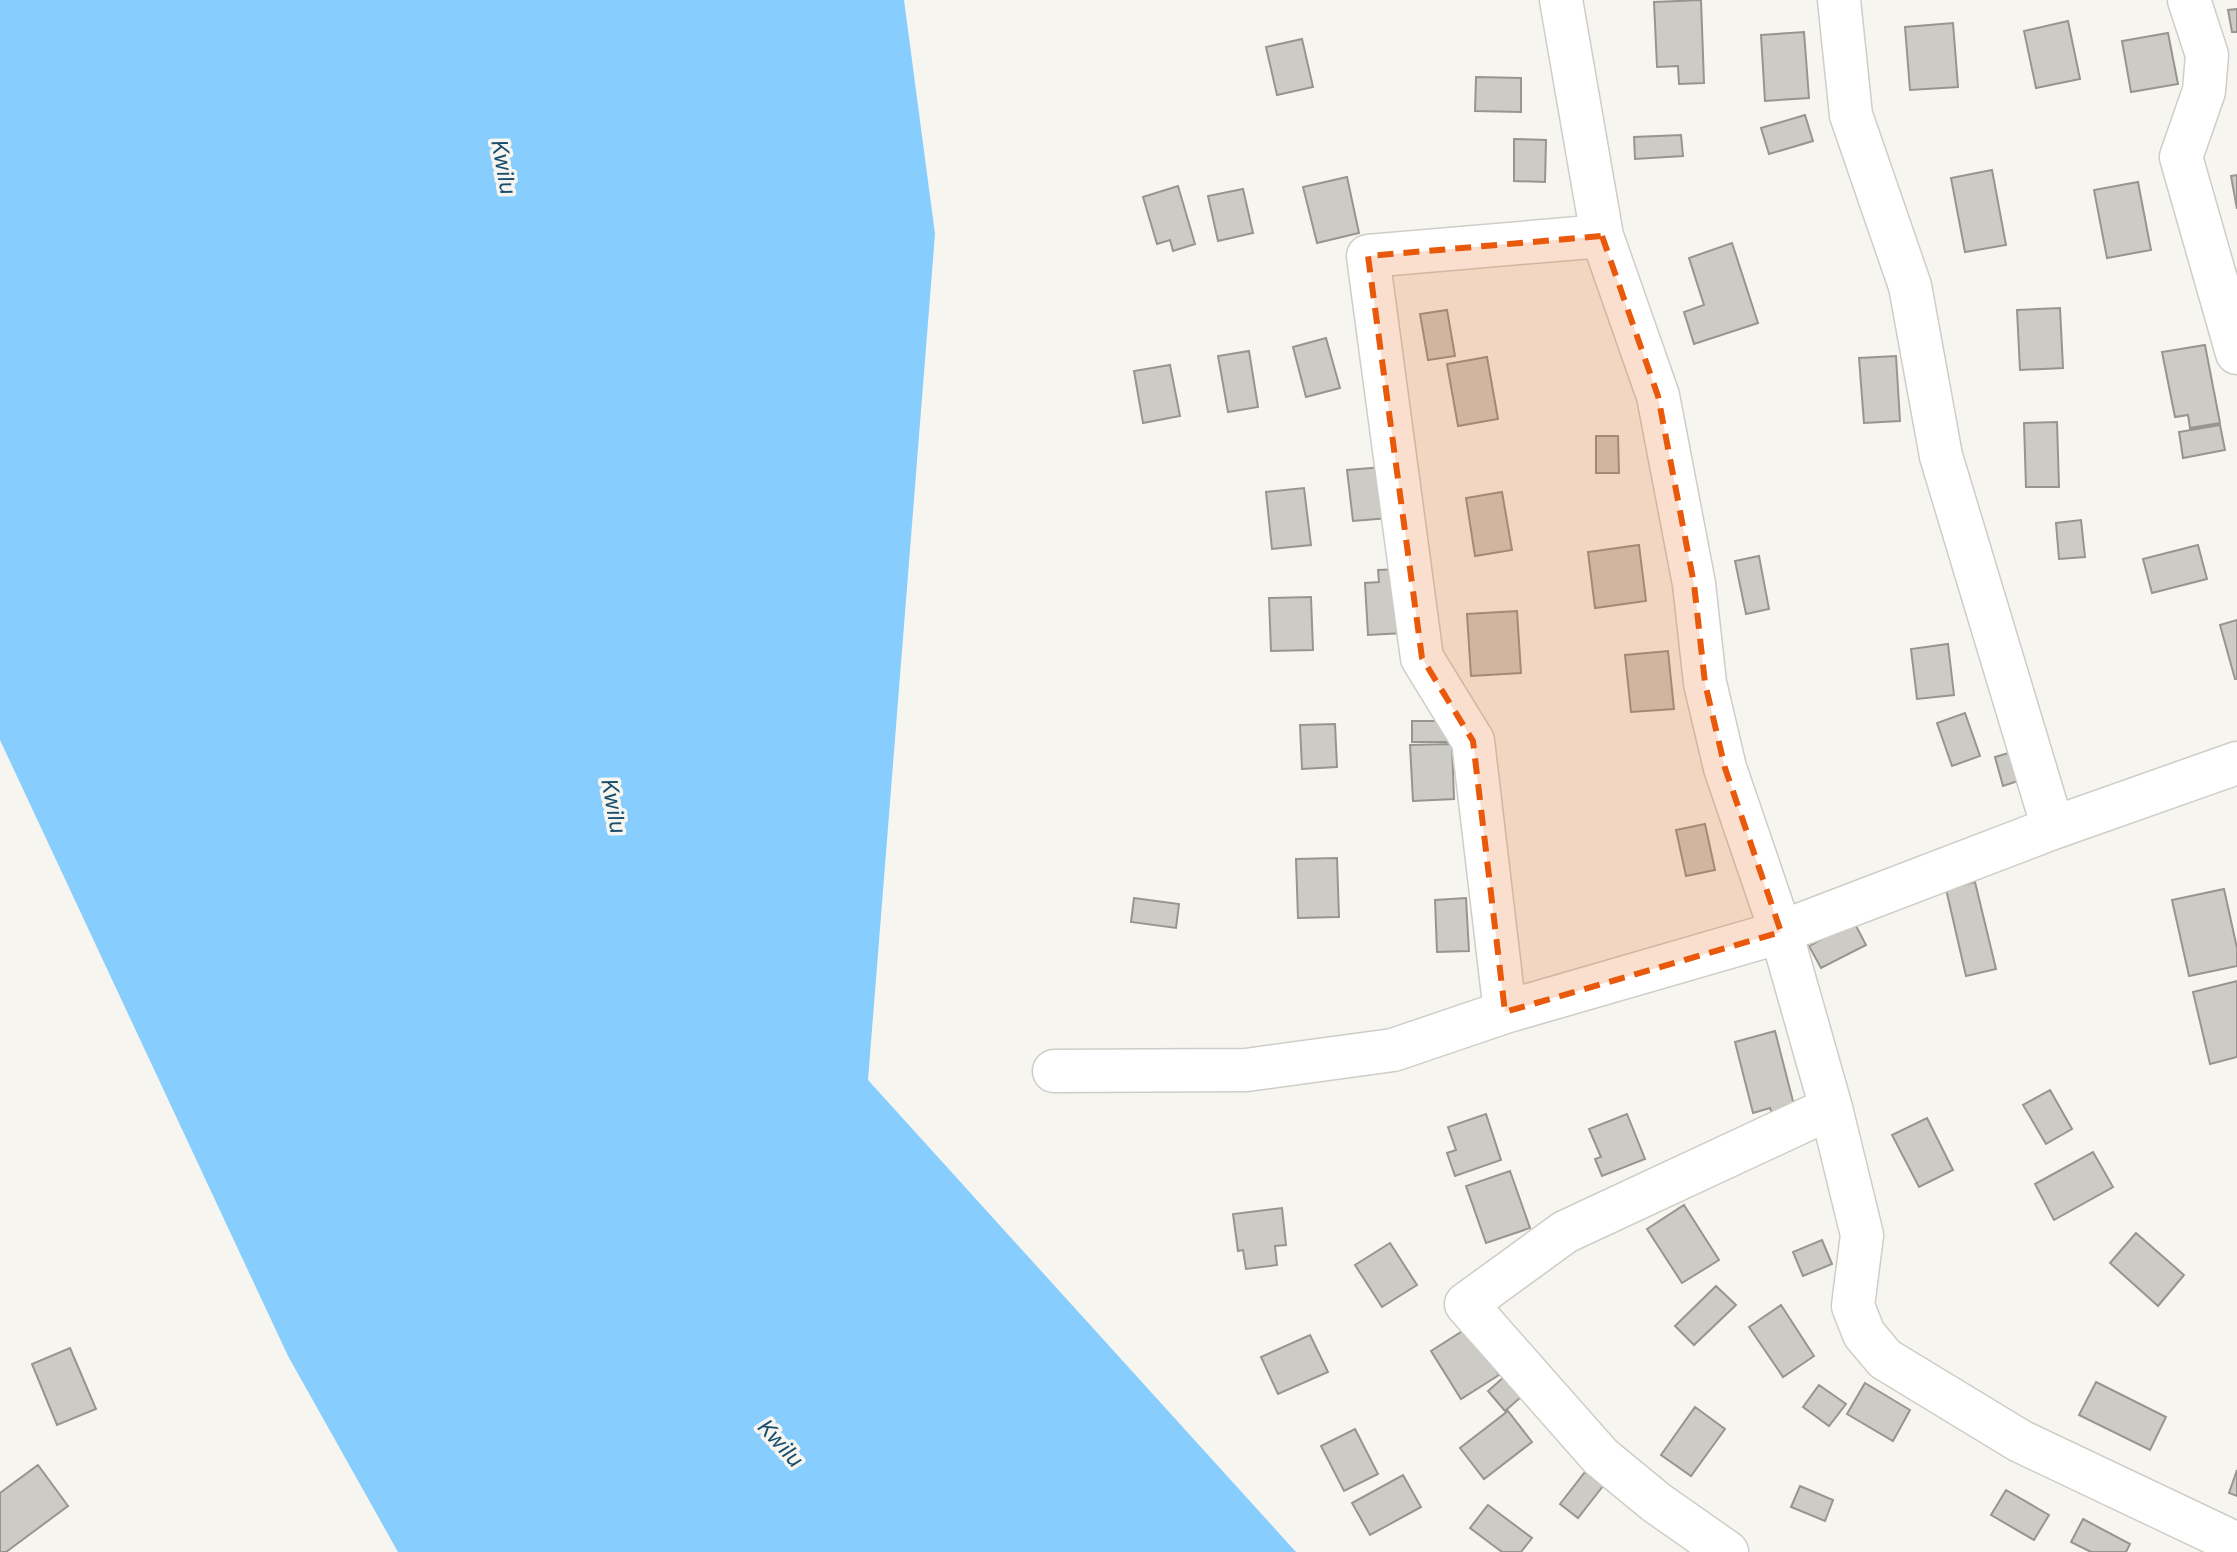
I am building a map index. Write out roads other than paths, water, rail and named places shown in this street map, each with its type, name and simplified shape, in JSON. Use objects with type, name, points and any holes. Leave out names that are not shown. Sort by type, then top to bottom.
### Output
[{"type":"street","points":[[1561,0],[1602,236],[1658,396],[1694,584],[1708,697],[1725,768],[1781,932],[1831,1108],[1862,1235],[1853,1306],[1864,1334],[1885,1359],[2020,1441],[2237,1544]]},
{"type":"street","points":[[1839,0],[1851,115],[1910,286],[1941,456],[2053,828]]},
{"type":"street","points":[[2189,0],[2207,55],[2204,91],[2181,157],[2237,353]]},
{"type":"street","points":[[1505,1012],[1473,741],[1422,658],[1368,256],[1602,236]]},
{"type":"street","points":[[1054,1071],[1246,1070],[1393,1050],[1505,1012],[1781,932],[2053,828],[2237,763]]},
{"type":"street","points":[[1727,1552],[1657,1503],[1601,1457],[1466,1304],[1565,1232],[1831,1108]]},
{"type":"water","name":"Kwilu","points":[[0,0],[904,0],[935,234],[868,1080],[1296,1552],[398,1552],[288,1356],[0,740]]}]
